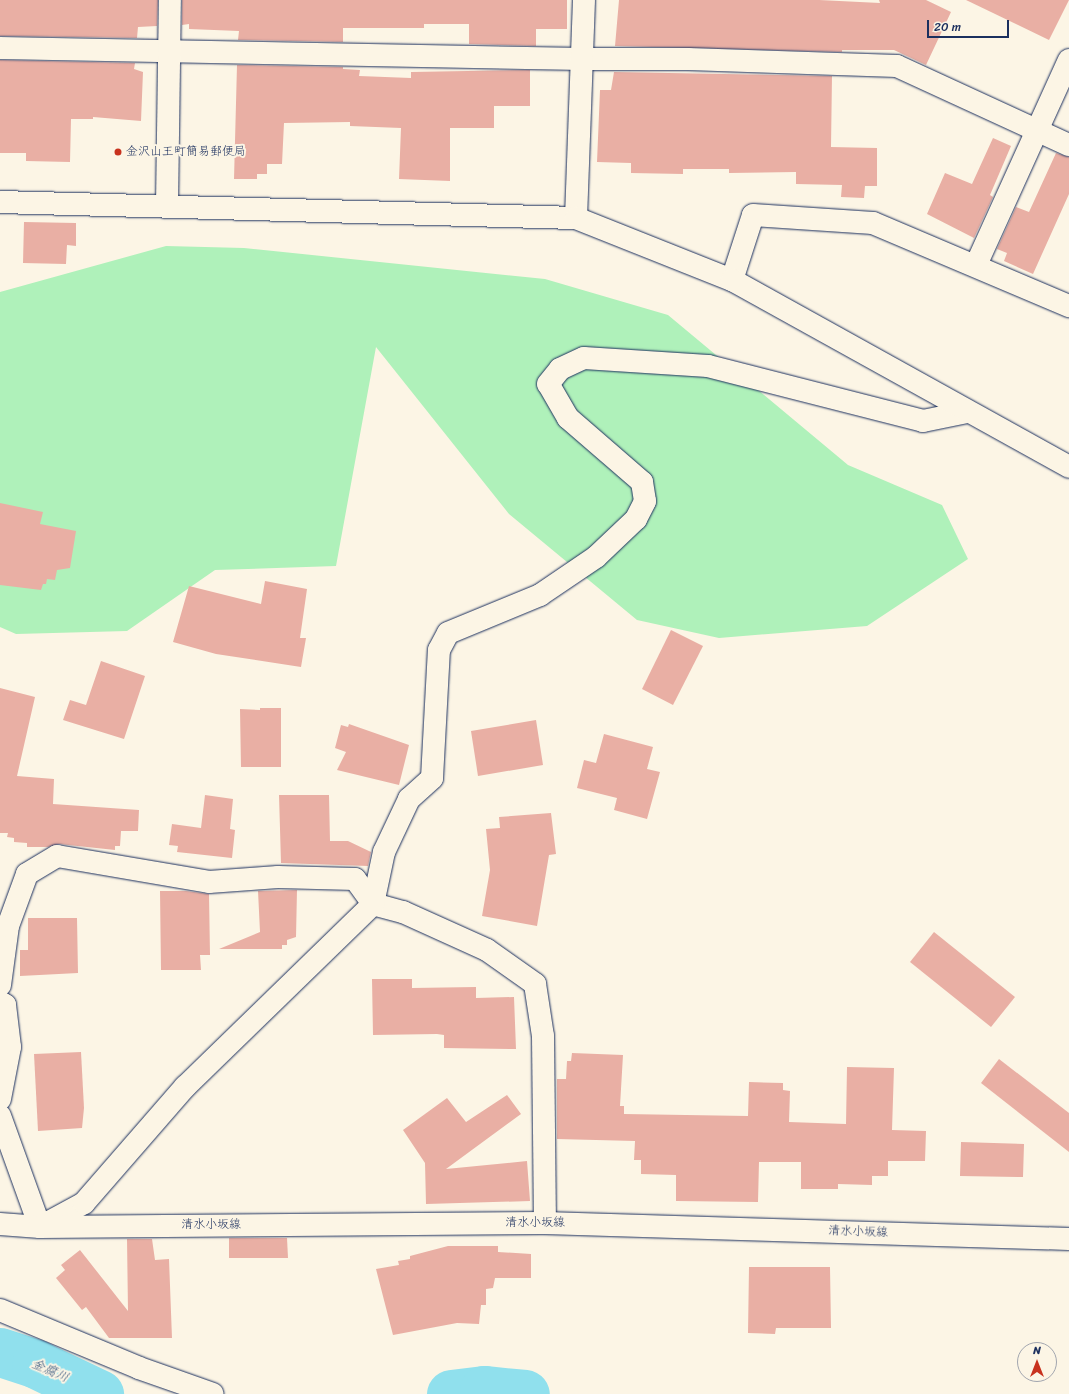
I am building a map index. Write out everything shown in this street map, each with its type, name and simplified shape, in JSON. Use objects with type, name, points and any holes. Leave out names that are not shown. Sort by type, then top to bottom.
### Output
[{"type":"street","points":[[167,206],[170,0]]},
{"type":"street","points":[[576,218],[584,0]]},
{"type":"street","points":[[0,48],[583,59],[688,59],[897,66],[1069,145]]},
{"type":"street","points":[[976,265],[1069,60]]},
{"type":"street","points":[[0,202],[576,218],[732,280],[967,412],[1069,466]]},
{"type":"street","points":[[732,280],[753,215],[873,223],[976,265],[1069,306]]},
{"type":"street","points":[[0,1116],[40,1227],[84,1203],[185,1087],[373,904],[384,852],[406,805],[409,799],[432,778],[439,650],[448,633],[540,595],[596,558],[636,520],[645,501],[642,482],[568,418],[548,384],[560,369],[584,358],[708,366],[923,421],[967,412]]},
{"type":"street","points":[[0,985],[8,926],[27,874],[57,856],[209,882],[278,877],[355,879],[373,904],[403,912],[487,950],[535,984],[543,1036],[546,1223]]},
{"type":"street","points":[[0,1002],[4,1005],[10,1047],[0,1099]]},
{"type":"street","name":"清水小坂線","points":[[0,1224],[40,1227],[546,1223],[1069,1239]]},
{"type":"street","points":[[0,1310],[139,1368],[213,1394]]},
{"type":"green space","points":[[166,246],[244,248],[545,279],[668,315],[848,465],[942,505],[968,559],[867,626],[719,638],[637,620],[509,514],[376,347],[336,566],[215,570],[127,631],[16,634],[0,627],[0,292]]},
{"type":"building","points":[[0,0],[158,0],[157,26],[138,27],[137,38],[0,36]]},
{"type":"building","points":[[182,0],[567,0],[567,29],[536,29],[536,46],[469,44],[469,24],[424,24],[424,28],[343,28],[343,42],[238,40],[239,31],[189,29],[189,24],[182,25]]},
{"type":"building","points":[[619,0],[819,0],[880,3],[879,0],[926,0],[951,12],[926,65],[894,50],[842,50],[842,52],[615,46]]},
{"type":"building","points":[[966,0],[1069,0],[1049,40]]},
{"type":"building","points":[[0,60],[135,63],[134,69],[143,72],[141,121],[93,117],[93,119],[71,119],[70,162],[26,161],[26,153],[0,153]]},
{"type":"building","points":[[237,65],[343,67],[343,69],[360,70],[359,76],[411,78],[411,72],[530,70],[530,106],[494,106],[494,128],[450,128],[450,181],[399,179],[401,128],[350,126],[350,122],[284,123],[282,164],[267,164],[267,174],[257,174],[257,179],[234,179]]},
{"type":"building","points":[[614,72],[832,76],[831,147],[877,148],[877,186],[865,186],[864,198],[841,197],[842,185],[796,184],[796,172],[729,173],[729,169],[683,169],[683,174],[631,173],[631,163],[597,162],[600,90],[611,90]]},
{"type":"building","points":[[993,138],[1011,146],[990,195],[993,197],[974,238],[927,214],[945,173],[972,184]]},
{"type":"building","points":[[1056,153],[1069,157],[1069,194],[1033,274],[1004,261],[1007,253],[997,249],[1016,207],[1029,212]]},
{"type":"building","points":[[24,222],[76,223],[76,246],[67,245],[66,264],[23,263]]},
{"type":"building","points":[[0,503],[43,512],[40,524],[76,531],[70,568],[57,570],[55,580],[47,579],[46,584],[43,584],[41,590],[0,585]]},
{"type":"building","points":[[265,581],[307,589],[300,638],[306,638],[301,667],[216,654],[173,642],[189,586],[261,604]]},
{"type":"building","points":[[671,630],[703,646],[673,705],[642,689]]},
{"type":"building","points":[[101,661],[145,676],[124,739],[63,720],[70,700],[86,705]]},
{"type":"building","points":[[0,688],[35,697],[17,776],[54,779],[53,804],[139,810],[138,831],[121,831],[120,846],[115,846],[115,850],[59,844],[48,847],[27,847],[27,843],[14,842],[14,838],[7,837],[8,833],[0,833]]},
{"type":"building","points":[[260,708],[281,708],[281,767],[241,767],[240,709],[260,710]]},
{"type":"building","points":[[536,720],[543,765],[478,776],[471,731]]},
{"type":"building","points":[[349,724],[409,745],[399,785],[337,770],[346,752],[335,748],[341,725],[348,727]]},
{"type":"building","points":[[604,734],[653,747],[647,769],[660,772],[647,819],[614,810],[617,798],[577,788],[584,760],[596,763]]},
{"type":"building","points":[[205,795],[233,799],[230,829],[235,830],[232,858],[177,852],[178,846],[169,845],[172,824],[201,828]]},
{"type":"building","points":[[279,795],[329,795],[330,841],[348,841],[371,852],[368,866],[281,863]]},
{"type":"building","points":[[551,813],[556,854],[549,855],[537,926],[482,916],[490,870],[486,829],[500,828],[499,817]]},
{"type":"building","points":[[297,890],[296,937],[287,940],[287,945],[282,945],[282,949],[219,949],[260,932],[258,891]]},
{"type":"building","points":[[160,891],[186,891],[209,894],[210,955],[200,955],[201,970],[161,970]]},
{"type":"building","points":[[28,918],[77,918],[78,973],[20,976],[20,950],[28,950]]},
{"type":"building","points":[[934,932],[1015,997],[991,1027],[910,962]]},
{"type":"building","points":[[372,979],[412,979],[412,988],[476,987],[476,998],[514,997],[516,1049],[444,1048],[444,1035],[437,1034],[373,1035]]},
{"type":"building","points":[[81,1052],[84,1108],[82,1128],[38,1131],[34,1054]]},
{"type":"building","points":[[572,1053],[623,1055],[620,1106],[624,1106],[624,1114],[748,1116],[749,1082],[783,1083],[783,1090],[790,1091],[789,1122],[846,1124],[847,1067],[894,1068],[892,1130],[926,1131],[925,1161],[888,1161],[888,1176],[872,1176],[872,1185],[838,1184],[838,1189],[801,1189],[801,1162],[759,1162],[758,1202],[676,1201],[676,1175],[641,1174],[641,1160],[634,1160],[635,1141],[557,1139],[557,1079],[566,1079],[567,1061],[571,1061]]},
{"type":"building","points":[[999,1059],[1069,1113],[1069,1152],[981,1083]]},
{"type":"building","points":[[507,1095],[521,1114],[446,1169],[527,1161],[530,1201],[426,1204],[425,1163],[403,1130],[447,1098],[466,1122]]},
{"type":"building","points":[[961,1142],[1024,1144],[1023,1177],[960,1176]]},
{"type":"building","points":[[229,1238],[287,1238],[288,1258],[229,1258]]},
{"type":"building","points":[[127,1239],[152,1239],[155,1260],[169,1259],[172,1338],[109,1338],[86,1307],[82,1310],[56,1278],[65,1270],[61,1265],[80,1250],[128,1311]]},
{"type":"building","points":[[448,1246],[498,1246],[498,1252],[531,1254],[531,1278],[495,1278],[493,1288],[486,1289],[486,1305],[481,1305],[479,1324],[457,1323],[393,1335],[376,1269],[399,1265],[398,1261],[410,1259],[410,1256]]},
{"type":"building","points":[[749,1267],[830,1267],[831,1328],[776,1328],[775,1334],[748,1333]]},
{"type":"waterway","name":"金腐川","points":[[0,1352],[36,1364],[99,1394]]},
{"type":"waterway","name":"金腐川","points":[[451,1394],[484,1390],[525,1394]]},
{"type":"place","name":"金沢山王町簡易郵便局","points":[[118,152]]}]
